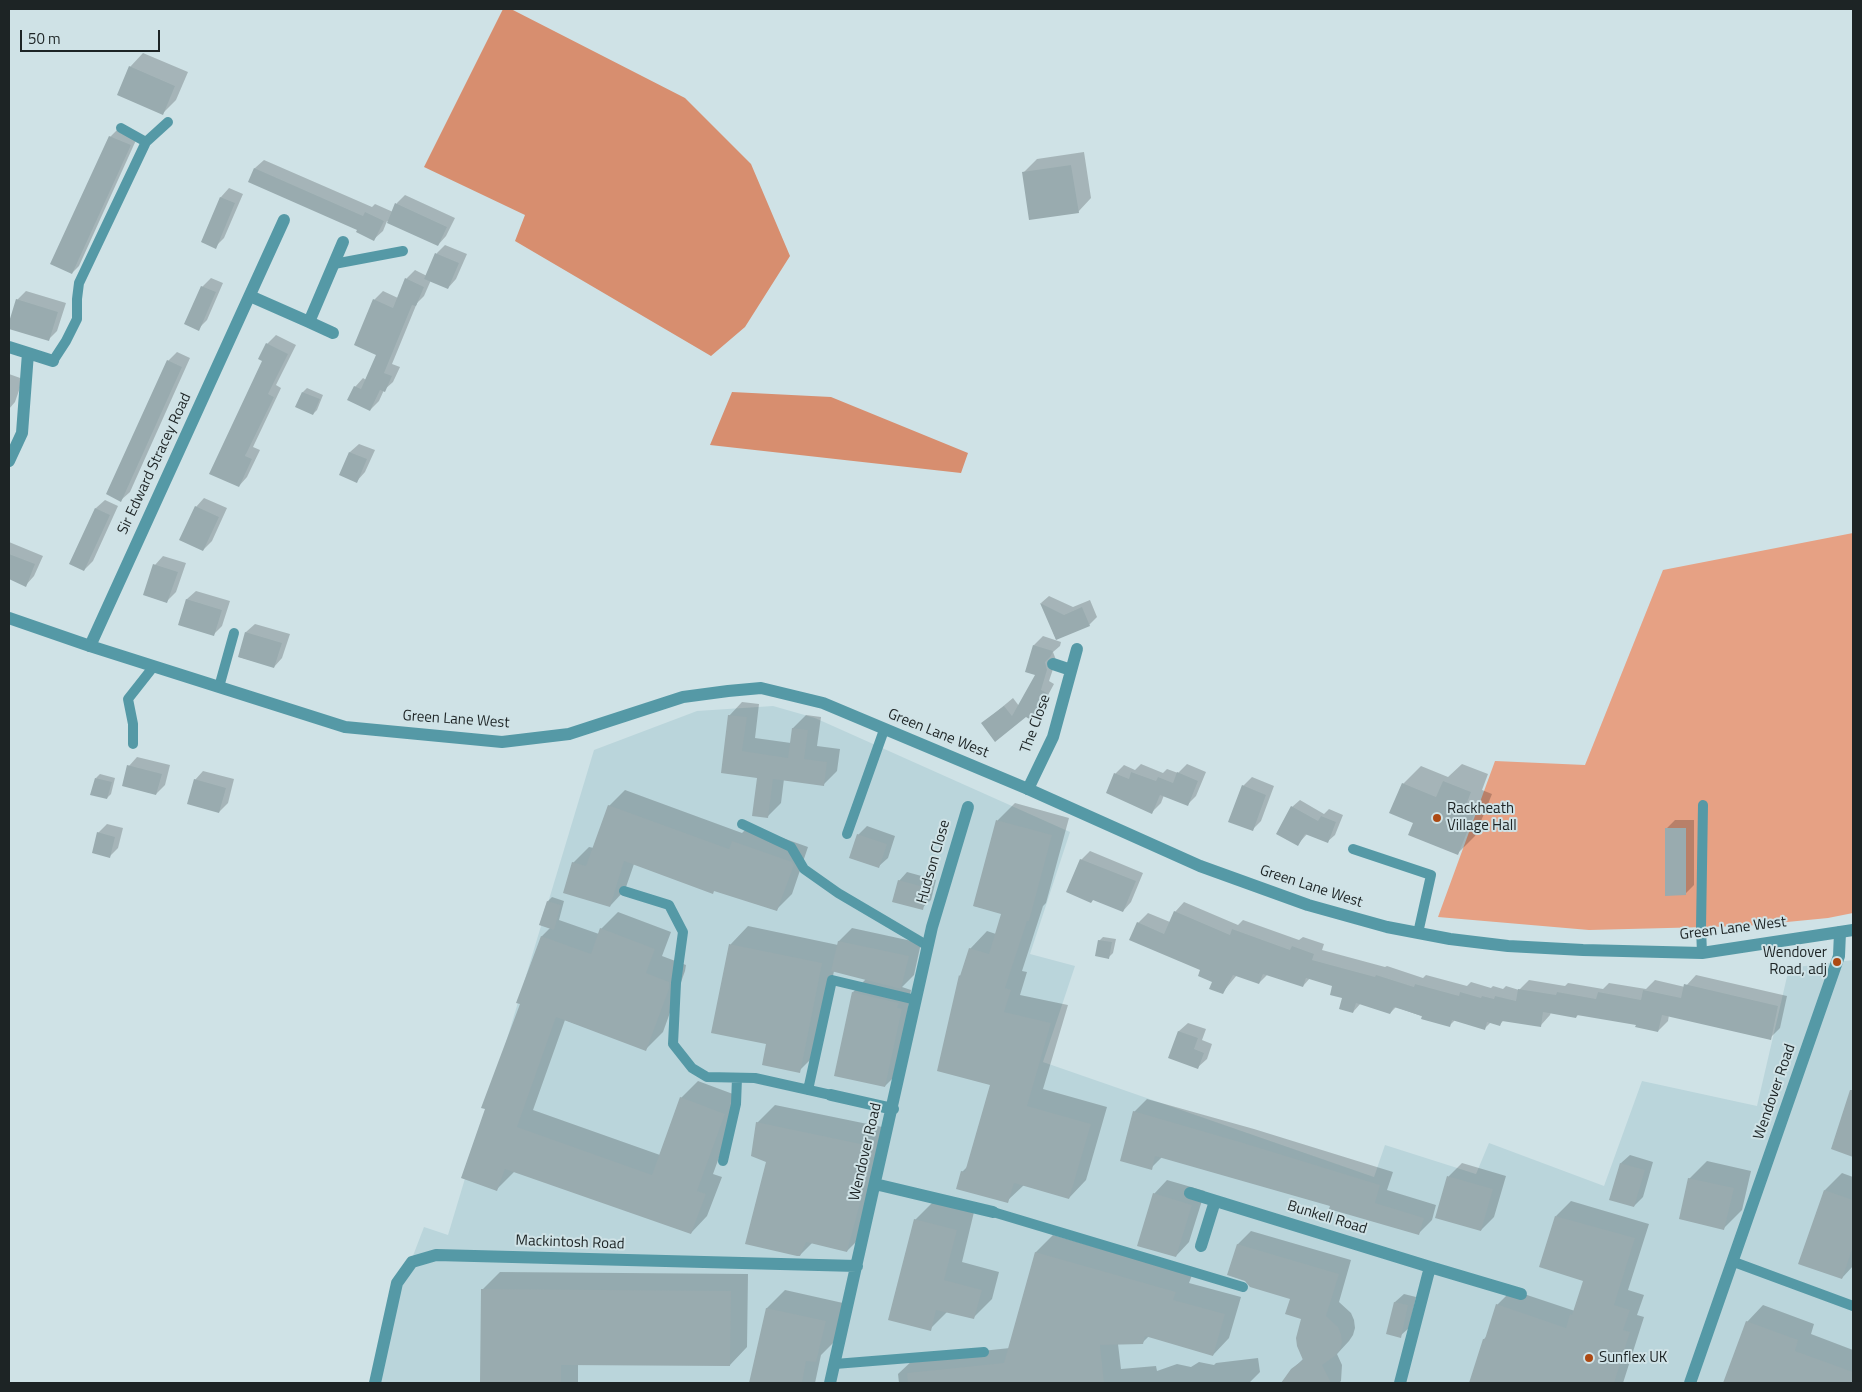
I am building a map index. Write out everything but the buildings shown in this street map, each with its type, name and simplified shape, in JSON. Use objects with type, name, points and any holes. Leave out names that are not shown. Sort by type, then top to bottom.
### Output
[{"type":"street","name":"Sir Edward Stracey Road","points":[[90,646],[284,220]]},
{"type":"street","points":[[309,322],[343,242]]},
{"type":"street","points":[[250,296],[333,333]]},
{"type":"street","points":[[9,347],[53,361]]},
{"type":"street","points":[[9,461],[22,433],[28,353]]},
{"type":"street","name":"Green Lane West","points":[[9,618],[90,646],[344,727],[502,742],[569,734],[684,697],[728,690],[761,688],[824,703],[884,730],[1028,788],[1200,866],[1308,905],[1387,927],[1418,933],[1508,946],[1702,953],[1853,930]]},
{"type":"street","name":"The Close","points":[[1028,788],[1053,737],[1077,649]]},
{"type":"street","points":[[1053,664],[1071,670]]},
{"type":"street","name":"Hudson Close","points":[[932,927],[968,806]]},
{"type":"street","name":"Wendover Road","points":[[830,1383],[932,927]]},
{"type":"street","name":"Wendover Road","points":[[1690,1383],[1840,956],[1840,932]]},
{"type":"street","points":[[831,1095],[892,1109]]},
{"type":"street","points":[[875,1184],[993,1212]]},
{"type":"street","name":"Bunkell Road","points":[[1190,1193],[1521,1294]]},
{"type":"street","points":[[1201,1246],[1215,1200]]},
{"type":"street","name":"Mackintosh Road","points":[[375,1383],[398,1283],[412,1262],[436,1255],[857,1266]]},
{"type":"street","points":[[1400,1383],[1430,1267]]},
{"type":"lane","points":[[53,361],[77,319],[79,283],[146,142],[168,122]]},
{"type":"lane","points":[[121,128],[146,142]]},
{"type":"lane","points":[[334,264],[403,251]]},
{"type":"lane","points":[[218,687],[234,634]]},
{"type":"lane","points":[[133,744],[133,724],[128,698],[154,666]]},
{"type":"lane","points":[[847,834],[884,730]]},
{"type":"lane","points":[[1702,953],[1703,805]]},
{"type":"lane","points":[[742,824],[791,847],[804,869],[838,893],[928,946]]},
{"type":"lane","points":[[1354,849],[1431,875],[1418,933]]},
{"type":"lane","points":[[624,891],[668,905],[683,932],[676,983],[673,1044],[692,1068],[707,1077],[755,1078],[831,1095]]},
{"type":"lane","points":[[808,1090],[832,980],[916,1000]]},
{"type":"lane","points":[[723,1161],[736,1104],[737,1078]]},
{"type":"lane","points":[[993,1212],[1243,1287]]},
{"type":"lane","points":[[1734,1262],[1853,1306]]},
{"type":"lane","points":[[834,1364],[984,1352]]},
{"type":"shaded area","points":[[503,9],[511,9],[685,98],[751,164],[790,256],[745,327],[711,356],[515,241],[525,215],[424,167]]},
{"type":"shaded area","points":[[732,392],[831,397],[968,453],[961,473],[710,445]]},
{"type":"shaded area","points":[[1853,533],[1853,913],[1828,918],[1746,926],[1589,930],[1438,917],[1495,761],[1585,765],[1663,570]]},
{"type":"shaded area","points":[[773,706],[815,718],[1070,832],[1030,954],[1075,966],[1043,1062],[1374,1177],[1385,1145],[1476,1174],[1489,1143],[1604,1186],[1642,1081],[1757,1106],[1789,968],[1853,960],[1853,1383],[371,1383],[403,1282],[424,1227],[448,1235],[594,750],[697,711]]},
{"type":"place","name":"Rackheath Village Hall","points":[[1437,818]]},
{"type":"place","name":"Wendover Road, adj","points":[[1837,962]]},
{"type":"place","name":"Sunflex UK","points":[[1589,1358]]}]
